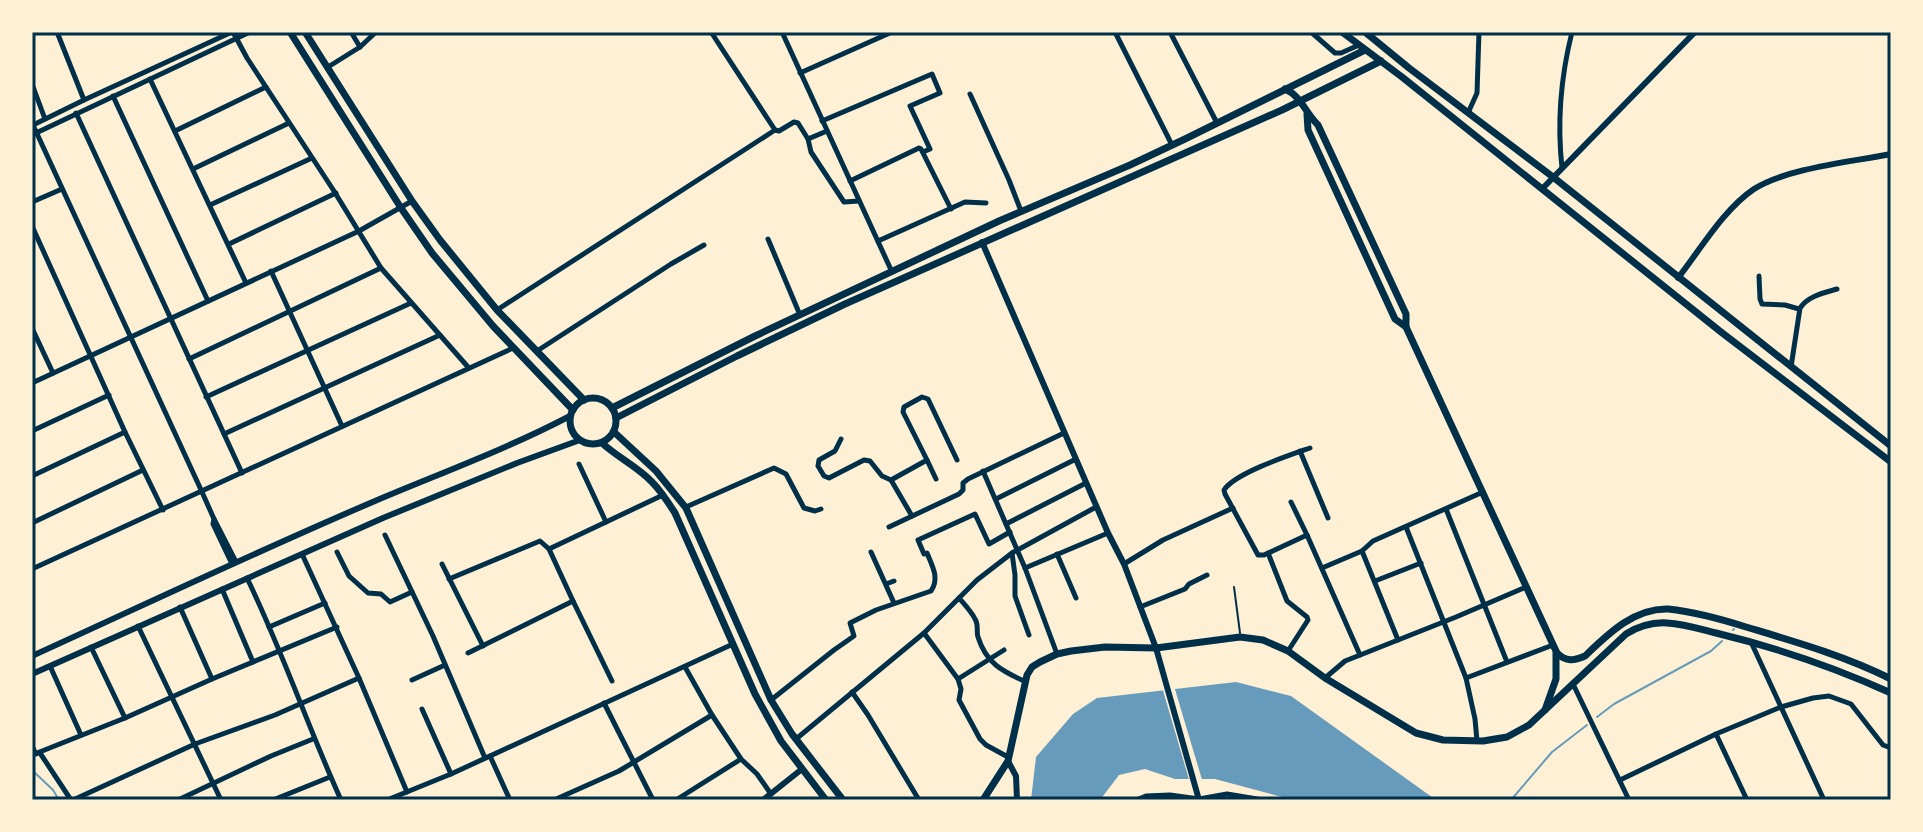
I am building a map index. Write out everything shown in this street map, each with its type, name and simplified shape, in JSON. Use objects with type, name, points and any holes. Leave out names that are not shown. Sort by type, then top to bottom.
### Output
[{"type":"main road","points":[[290,32],[401,208],[441,264],[572,413]]},
{"type":"main road","points":[[305,32],[440,240],[497,310],[584,400]]},
{"type":"main road","points":[[1342,32],[1891,462]]},
{"type":"main road","points":[[1365,32],[1891,446]]},
{"type":"main road","points":[[1542,189],[1695,32]]},
{"type":"main road","points":[[612,408],[1021,211],[1172,145],[1341,62],[1362,47]]},
{"type":"main road","points":[[616,418],[737,356],[982,242],[1301,101],[1381,61]]},
{"type":"main road","points":[[1341,62],[1353,76]]},
{"type":"main road","points":[[1285,89],[1301,101],[1307,114],[1318,125],[1406,314],[1406,327],[1554,648],[1563,659],[1569,661],[1585,656],[1629,619],[1668,609],[1738,624],[1863,666],[1891,679]]},
{"type":"main road","points":[[335,101],[345,94]]},
{"type":"main road","points":[[1678,278],[1715,228],[1755,189],[1798,172],[1891,154]]},
{"type":"main road","points":[[982,242],[1096,507],[1124,564],[1156,648],[1199,800]]},
{"type":"main road","points":[[32,656],[234,563],[479,459],[572,413],[584,400],[594,398],[605,401],[612,408],[616,418],[614,432],[602,443],[580,440],[573,434],[570,425],[572,413]]},
{"type":"main road","points":[[614,432],[656,471],[686,508],[771,700],[796,739],[843,800]]},
{"type":"main road","points":[[32,674],[301,553],[580,440]]},
{"type":"main road","points":[[602,443],[650,480],[675,513],[755,694],[774,730],[826,800]]},
{"type":"main road","points":[[700,570],[710,563]]},
{"type":"main road","points":[[983,800],[1008,759],[1024,681],[1032,667],[1057,654],[1090,648],[1156,648],[1240,637],[1263,640],[1288,651],[1325,678],[1416,733],[1443,740],[1477,742],[1507,737],[1529,725],[1626,634],[1641,626],[1666,623],[1750,641],[1858,678],[1891,693]]},
{"type":"main road","points":[[1544,712],[1556,679],[1554,648]]},
{"type":"main road","points":[[1858,678],[1863,666]]},
{"type":"main road","points":[[1008,759],[1016,776],[1017,800]]},
{"type":"main road","points":[[763,800],[802,769]]},
{"type":"street","points":[[57,32],[84,100]]},
{"type":"street","points":[[234,563],[213,524],[214,519],[202,492],[32,125],[232,32],[381,268],[468,367]]},
{"type":"street","points":[[36,133],[250,32]]},
{"type":"street","points":[[351,32],[360,47]]},
{"type":"street","points":[[328,67],[360,47],[376,32]]},
{"type":"street","points":[[711,32],[777,131]]},
{"type":"street","points":[[782,32],[893,273]]},
{"type":"street","points":[[800,73],[892,32]]},
{"type":"street","points":[[1115,32],[1172,145]]},
{"type":"street","points":[[1170,32],[1217,123]]},
{"type":"street","points":[[1311,32],[1335,53],[1362,47]]},
{"type":"street","points":[[1468,113],[1477,93],[1479,32]]},
{"type":"street","points":[[1562,168],[1560,137],[1565,59],[1572,32]]},
{"type":"street","points":[[822,121],[932,74],[940,93],[910,106],[930,149],[923,152]]},
{"type":"street","points":[[150,79],[246,283]]},
{"type":"street","points":[[32,84],[45,119]]},
{"type":"street","points":[[175,131],[266,87]]},
{"type":"street","points":[[970,94],[1021,211]]},
{"type":"street","points":[[113,96],[208,301]]},
{"type":"street","points":[[76,113],[242,473]]},
{"type":"street","points":[[497,310],[794,122],[798,123],[808,139],[811,152],[844,202],[859,201]]},
{"type":"street","points":[[193,169],[289,123]]},
{"type":"street","points":[[808,139],[827,131]]},
{"type":"street","points":[[850,181],[917,148],[921,149],[951,209]]},
{"type":"street","points":[[210,205],[312,158]]},
{"type":"street","points":[[32,202],[62,189]]},
{"type":"street","points":[[229,244],[336,193]]},
{"type":"street","points":[[32,383],[359,231],[412,201]]},
{"type":"street","points":[[878,241],[968,201],[986,203]]},
{"type":"street","points":[[32,226],[163,510]]},
{"type":"street","points":[[768,239],[800,315]]},
{"type":"street","points":[[536,351],[704,245]]},
{"type":"street","points":[[189,359],[381,268]]},
{"type":"street","points":[[271,271],[342,426]]},
{"type":"street","points":[[1759,276],[1762,304],[1800,309]]},
{"type":"street","points":[[1791,368],[1800,309],[1805,301],[1837,289]]},
{"type":"street","points":[[206,397],[411,303]]},
{"type":"street","points":[[32,328],[53,373]]},
{"type":"street","points":[[224,434],[440,335]]},
{"type":"street","points":[[32,569],[513,348]]},
{"type":"street","points":[[32,431],[109,395]]},
{"type":"street","points":[[936,479],[903,412],[904,407],[922,397],[928,399],[957,460]]},
{"type":"street","points":[[32,476],[125,432]]},
{"type":"street","points":[[889,527],[959,494],[965,481],[983,471],[1064,433]]},
{"type":"street","points":[[841,439],[835,451],[817,462],[824,476],[829,478],[867,459],[883,478],[891,480],[927,460]]},
{"type":"street","points":[[1307,535],[1261,556],[1256,554],[1224,490],[1230,483],[1252,471],[1310,448]]},
{"type":"street","points":[[1300,451],[1328,518]]},
{"type":"street","points":[[996,499],[1076,459]]},
{"type":"street","points":[[579,464],[606,522]]},
{"type":"street","points":[[686,508],[774,468],[786,474],[804,508],[821,509]]},
{"type":"street","points":[[32,523],[143,470]]},
{"type":"street","points":[[983,471],[1010,532],[1015,551],[1015,596],[1029,635]]},
{"type":"street","points":[[891,480],[912,516]]},
{"type":"street","points":[[1006,524],[1086,483]]},
{"type":"street","points":[[1322,568],[1362,551],[1373,541],[1483,492]]},
{"type":"street","points":[[549,549],[663,495]]},
{"type":"street","points":[[1291,502],[1360,655]]},
{"type":"street","points":[[796,739],[924,633],[977,580],[1015,551],[1096,507]]},
{"type":"street","points":[[1124,564],[1163,540],[1233,508]]},
{"type":"street","points":[[1446,509],[1507,662]]},
{"type":"street","points":[[771,700],[854,636],[850,623],[894,603],[931,591],[934,571],[918,540],[975,514],[989,544],[1010,532]]},
{"type":"street","points":[[1406,527],[1466,678],[1477,742]]},
{"type":"street","points":[[1025,568],[1108,533]]},
{"type":"street","points":[[385,535],[487,757],[510,800]]},
{"type":"street","points":[[449,579],[535,542],[544,543],[612,681]]},
{"type":"street","points":[[1015,551],[1025,568],[1057,654]]},
{"type":"street","points":[[1362,551],[1398,640]]},
{"type":"street","points":[[337,552],[346,572],[368,593],[381,594],[390,602],[412,592]]},
{"type":"street","points":[[871,552],[894,603]]},
{"type":"street","points":[[301,553],[337,627],[407,792]]},
{"type":"street","points":[[1268,553],[1287,601],[1308,620],[1288,651]]},
{"type":"street","points":[[1057,554],[1076,598]]},
{"type":"street","points":[[1375,581],[1421,563]]},
{"type":"street","points":[[442,564],[483,646]]},
{"type":"street","points":[[1140,607],[1185,589],[1207,575]]},
{"type":"street","points":[[247,578],[341,800]]},
{"type":"street","points":[[886,584],[894,581]]},
{"type":"street","points":[[1325,678],[1345,661],[1526,587]]},
{"type":"street","points":[[222,589],[253,662]]},
{"type":"street","points":[[959,598],[975,619],[977,634],[989,659],[998,668],[1024,681]]},
{"type":"street","points":[[468,653],[573,601]]},
{"type":"street","points":[[269,627],[325,603]]},
{"type":"street","points":[[180,607],[212,679]]},
{"type":"street","points":[[138,626],[221,800]]},
{"type":"street","points":[[36,754],[337,627]]},
{"type":"street","points":[[924,633],[958,679],[961,689],[959,700],[980,739],[1008,759]]},
{"type":"street","points":[[1750,641],[1824,800]]},
{"type":"street","points":[[387,800],[451,774],[733,644]]},
{"type":"street","points":[[91,647],[125,718]]},
{"type":"street","points":[[1466,678],[1554,648]]},
{"type":"street","points":[[958,679],[1004,650]]},
{"type":"street","points":[[412,680],[445,665]]},
{"type":"street","points":[[50,666],[81,735]]},
{"type":"street","points":[[685,667],[741,759],[771,794]]},
{"type":"street","points":[[32,746],[72,800],[195,744],[359,678]]},
{"type":"street","points":[[1573,684],[1629,800]]},
{"type":"street","points":[[852,692],[919,800]]},
{"type":"street","points":[[1620,780],[1716,734],[1781,707],[1813,698],[1835,697],[1851,704],[1883,745],[1891,748]]},
{"type":"street","points":[[604,703],[653,800]]},
{"type":"street","points":[[422,709],[451,774]]},
{"type":"street","points":[[554,800],[619,771],[712,715]]},
{"type":"street","points":[[1716,734],[1747,800]]},
{"type":"street","points":[[178,800],[313,739]]},
{"type":"street","points":[[676,800],[741,759]]},
{"type":"street","points":[[273,800],[330,777]]},
{"type":"street","points":[[1136,800],[1146,796],[1170,795],[1199,800],[1227,794],[1263,800]]},
{"type":"lane","points":[[1234,587],[1240,637]]},
{"type":"water","points":[[1236,682],[1291,696],[1436,800],[1293,800],[1215,779],[1175,779],[1145,769],[1119,775],[1100,800],[1031,800],[1036,757],[1073,714],[1097,698]]},
{"type":"pier","points":[[1174,686],[1203,783],[1190,783],[1162,687]]},
{"type":"waterway","points":[[1597,717],[1614,704],[1711,651],[1722,641]]},
{"type":"waterway","points":[[1511,800],[1552,752],[1587,725]]},
{"type":"waterway","points":[[32,770],[59,800]]}]
